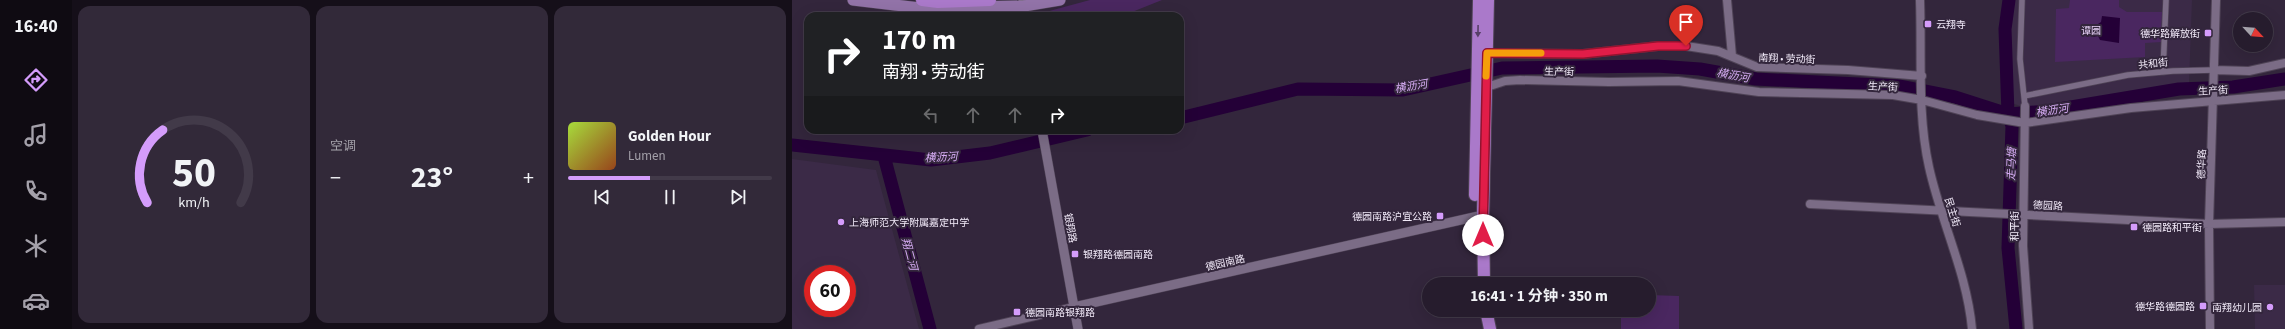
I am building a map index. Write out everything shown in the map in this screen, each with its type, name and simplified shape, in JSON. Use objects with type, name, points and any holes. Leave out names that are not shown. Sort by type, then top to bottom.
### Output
[{"type":"main road","points":[[853,0],[920,8],[1024,7],[1060,0]]},
{"type":"main road","points":[[922,0],[938,2],[990,0]]},
{"type":"main road","points":[[1479,0],[1484,58]]},
{"type":"main road","points":[[1477,277],[1482,85],[1488,0]]},
{"type":"main road","points":[[1479,216],[1483,277]]},
{"type":"main road","points":[[1480,317],[1481,329]]},
{"type":"main road","points":[[1487,317],[1490,329]]},
{"type":"street","points":[[1727,0],[1732,56]]},
{"type":"street","points":[[1920,0],[1922,76]]},
{"type":"street","points":[[2022,0],[2020,59],[2025,106]]},
{"type":"street","points":[[2163,72],[2166,0]]},
{"type":"street","name":"德华路","points":[[2210,329],[2209,224],[2216,0]]},
{"type":"street","name":"南翔 • 劳动街","points":[[1484,58],[1590,53],[1673,46],[1710,49],[1732,56],[1746,64],[1756,67],[1848,70],[1922,76]]},
{"type":"street","name":"共和街","points":[[2024,96],[2107,78],[2163,72],[2214,70],[2249,71],[2285,63]]},
{"type":"street","name":"民主街","points":[[1922,76],[1922,100],[1926,150],[1966,290],[1972,329]]},
{"type":"street","name":"生产街","points":[[1482,85],[1520,80],[1609,82],[1678,81],[1759,92],[1893,95],[1922,100],[2016,122],[2025,119],[2131,108],[2285,95]]},
{"type":"street","name":"和平街","points":[[2025,106],[2023,214],[2028,329]]},
{"type":"street","name":"银翔路","points":[[1043,134],[1078,329]]},
{"type":"street","name":"德园路","points":[[1810,204],[2209,224],[2285,222]]},
{"type":"street","name":"德园南路","points":[[979,329],[1479,216]]},
{"type":"shaded area","points":[[2012,0],[2192,0],[2189,84],[2028,109],[2012,103],[2001,70]]},
{"type":"shaded area","points":[[2102,16],[2120,18],[2119,43],[2100,40],[2098,36],[2093,37],[2088,34],[2088,26],[2095,26],[2101,22]]},
{"type":"shaded area","name":"上海师范大学附属嘉定中学","points":[[792,159],[876,170],[919,329],[792,329]]},
{"type":"shaded area","name":"南翔幼儿园","points":[[2254,285],[2285,285],[2285,329],[2255,329]]},
{"type":"green space","points":[[1090,0],[1162,0],[1132,12],[1046,12]]},
{"type":"green space","name":"谭园","points":[[2070,0],[2119,0],[2119,7],[2127,12],[2162,12],[2161,42],[2145,43],[2145,57],[2055,62],[2056,9],[2069,8]]},
{"type":"green space","points":[[1656,295],[1679,296],[1679,329],[1621,329],[1621,317],[1656,317]]},
{"type":"waterway","name":"走马塘","points":[[2009,0],[2005,29],[2008,114],[2012,126],[2008,248],[2016,329]]},
{"type":"waterway","name":"横沥河","points":[[1184,117],[1298,89],[1403,90],[1502,68],[1657,66],[1700,69],[1756,79],[1899,86],[1955,97],[2008,114],[2047,111],[2179,89],[2233,87],[2285,79]]},
{"type":"waterway","name":"横沥河","points":[[792,145],[931,160],[990,153],[1070,134]]},
{"type":"waterway","name":"翔二河","points":[[884,156],[930,329]]},
{"type":"slow traffic","points":[[1486,76],[1487,53],[1541,53]]},
{"type":"place","name":"云翔寺","points":[[1928,24]]},
{"type":"place","name":"德华路解放街","points":[[2208,33]]},
{"type":"place","name":"德园南路沪宜公路","points":[[1440,216]]},
{"type":"place","name":"上海师范大学附属嘉定中学","points":[[841,222]]},
{"type":"place","name":"德园路和平街","points":[[2134,227]]},
{"type":"place","name":"银翔路德园南路","points":[[1075,254]]},
{"type":"place","name":"德华路德园路","points":[[2203,306]]},
{"type":"place","name":"南翔幼儿园","points":[[2270,307]]},
{"type":"place","name":"德园南路银翔路","points":[[1017,312]]},
{"type":"route","points":[[1483,235],[1487,53],[1583,54],[1643,47],[1686,46]]}]
